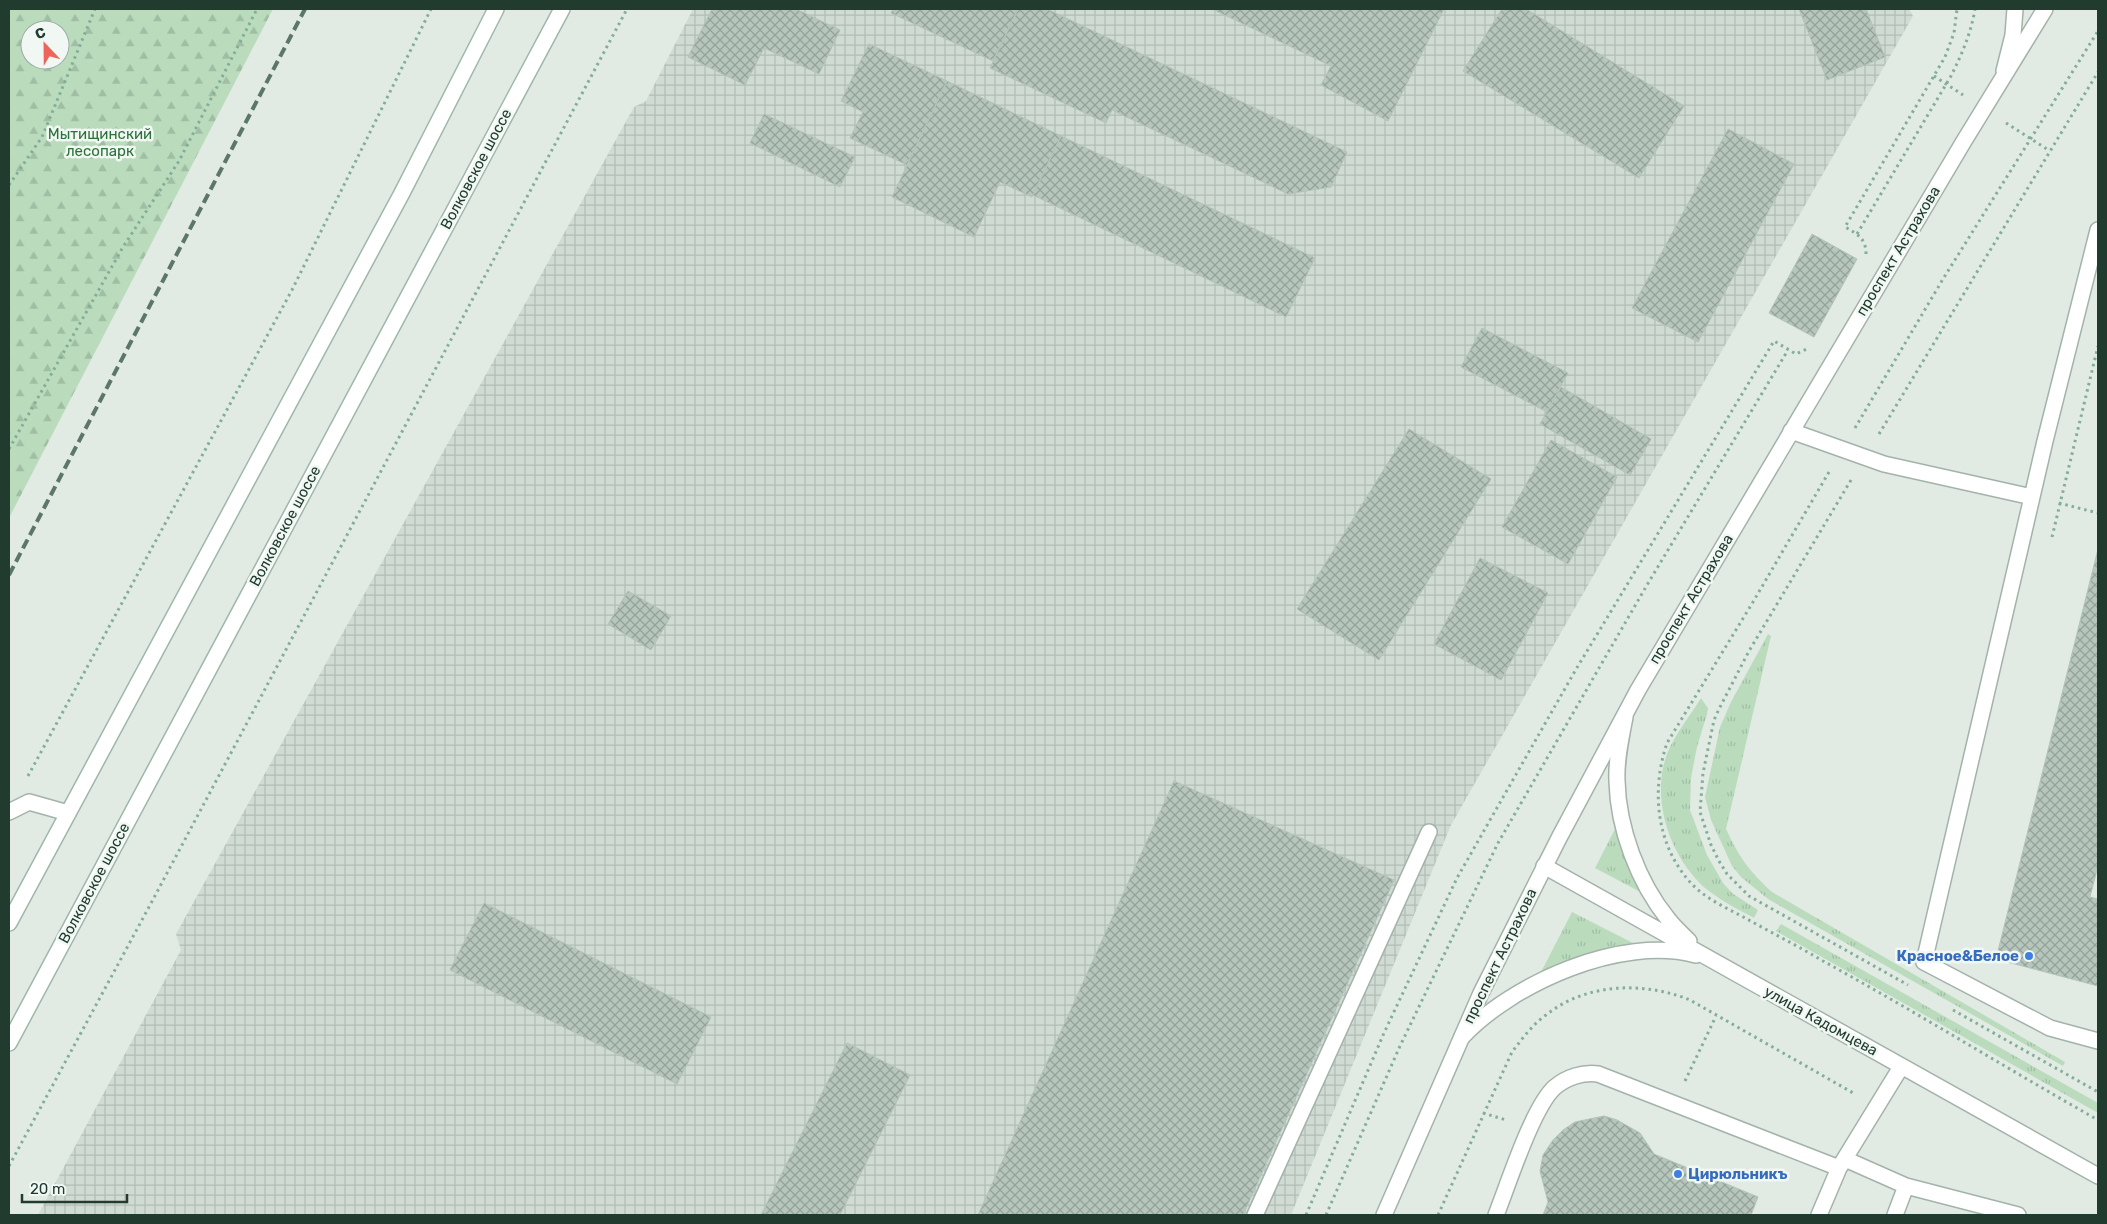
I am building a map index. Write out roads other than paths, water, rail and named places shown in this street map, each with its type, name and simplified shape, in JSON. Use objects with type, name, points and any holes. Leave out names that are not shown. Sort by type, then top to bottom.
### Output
[{"type":"street","points":[[9,923],[402,193],[496,9]]},
{"type":"street","name":"Волковское шоссе","points":[[9,1043],[562,9]]},
{"type":"street","points":[[2000,83],[2013,35],[2015,9]]},
{"type":"street","name":"проспект Астрахова","points":[[1384,1215],[1459,1041],[1544,866],[1654,661],[2045,9]]},
{"type":"street","points":[[2098,230],[2032,497],[1924,962],[2050,1028],[2098,1041]]},
{"type":"street","points":[[1791,431],[1884,464],[2032,497]]},
{"type":"street","points":[[1625,715],[1617,780],[1620,813],[1629,842],[1652,895],[1668,919],[1709,958]]},
{"type":"street","points":[[9,812],[29,802],[68,813]]},
{"type":"street","points":[[1255,1215],[1429,832]]},
{"type":"street","name":"улица Кадомцева","points":[[1544,866],[2098,1176]]},
{"type":"street","points":[[1459,1041],[1474,1025],[1501,1004],[1558,974],[1587,963],[1621,954],[1654,950],[1684,952],[1709,958]]},
{"type":"street","points":[[1819,1215],[1842,1163],[1902,1067]]},
{"type":"street","points":[[1496,1215],[1531,1126],[1542,1105],[1554,1088],[1567,1079],[1590,1073],[1598,1074],[1906,1186],[2018,1215]]},
{"type":"street","points":[[1895,1215],[1906,1186]]},
{"type":"railway","points":[[9,575],[305,9]]},
{"type":"place","name":"Красное&Белое","points":[[2029,956]]},
{"type":"place","name":"Цирюльникъ","points":[[1678,1174]]},
{"type":"park label","name":"Мытищинский лесопарк","points":[[100,142]]}]
